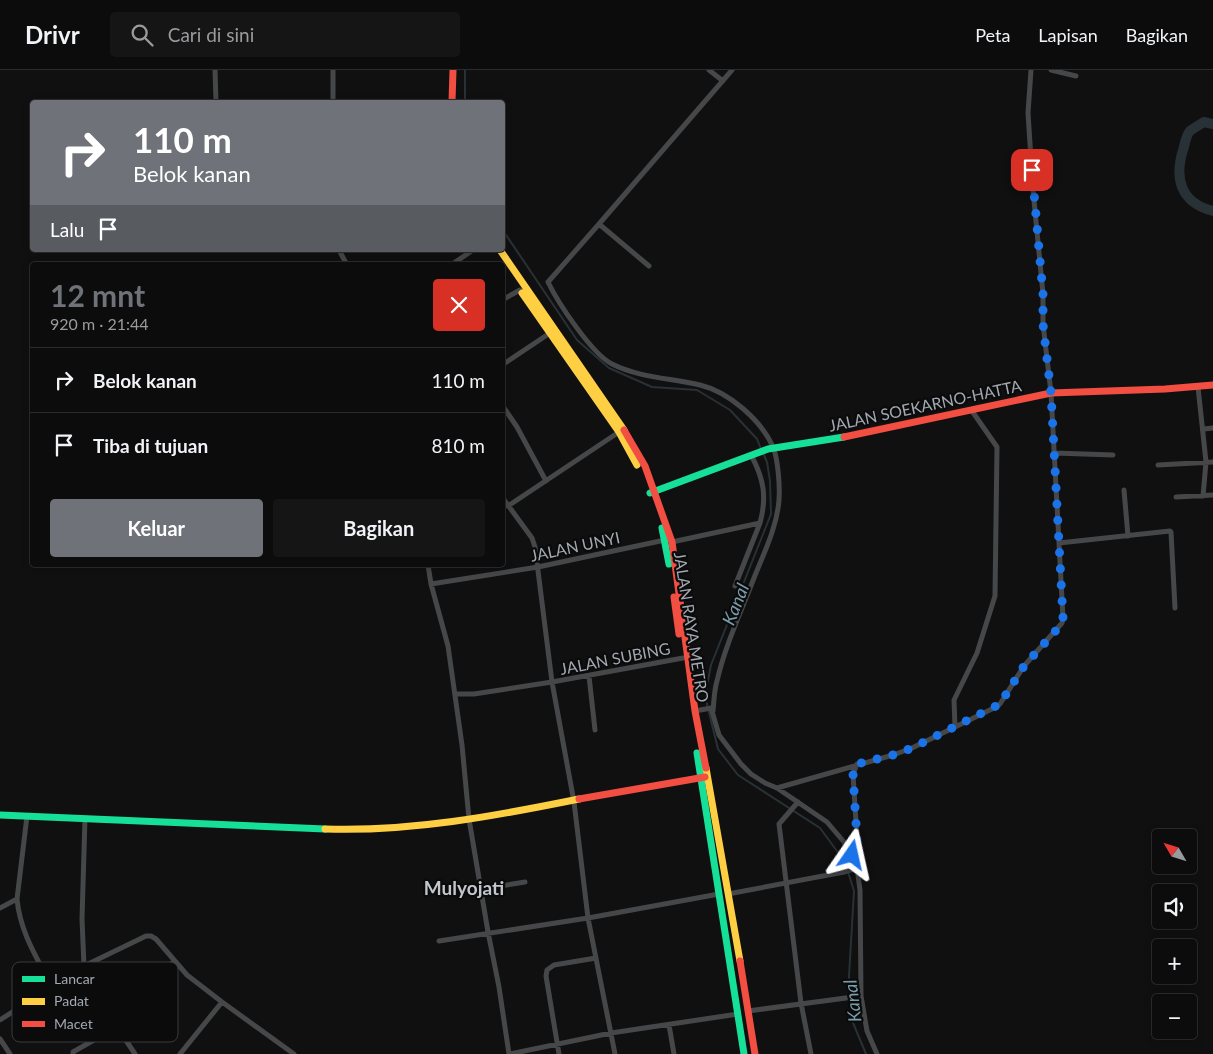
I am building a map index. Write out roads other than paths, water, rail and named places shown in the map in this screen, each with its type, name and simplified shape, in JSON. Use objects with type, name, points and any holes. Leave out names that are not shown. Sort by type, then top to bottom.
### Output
[{"type":"main road","points":[[447,70],[448,100]]},
{"type":"main road","points":[[452,100],[453,70]]},
{"type":"main road","points":[[501,252],[624,429],[645,466],[668,541],[683,614],[705,777],[729,894],[755,1054]]},
{"type":"main road","points":[[505,268],[619,432],[653,492]]},
{"type":"main road","name":"JALAN SOEKARNO-HATTA","points":[[653,492],[771,449],[866,433],[1051,393],[1213,385]]},
{"type":"main road","name":"JALAN RAYA METRO","points":[[668,541],[683,658],[705,777],[744,1054]]},
{"type":"main road","points":[[0,815],[358,830],[401,828],[574,802],[705,777]]},
{"type":"street","points":[[215,70],[216,100]]},
{"type":"street","points":[[333,70],[333,100]]},
{"type":"street","points":[[709,70],[723,81]]},
{"type":"street","points":[[732,70],[548,282],[557,301],[588,342],[610,364],[641,374],[702,385],[726,397],[754,419],[771,449],[780,486],[776,519],[722,663],[711,710],[719,735],[732,754],[751,774],[777,788],[797,804],[819,815],[831,826],[852,855],[861,919],[859,997],[867,1030],[877,1054]]},
{"type":"street","points":[[777,788],[900,752],[1000,704],[1024,666],[1060,626],[1063,618],[1051,393],[1043,324],[1043,294],[1028,113],[1030,70]]},
{"type":"street","points":[[1051,70],[1076,76]]},
{"type":"street","points":[[599,224],[648,266]]},
{"type":"street","points":[[455,262],[470,252]]},
{"type":"street","points":[[505,298],[520,290]]},
{"type":"street","points":[[505,363],[550,333]]},
{"type":"street","points":[[1198,387],[1204,429],[1206,462],[1203,496]]},
{"type":"street","points":[[505,409],[517,427],[546,481]]},
{"type":"street","points":[[955,726],[954,700],[977,652],[995,596],[997,447],[972,411]]},
{"type":"street","points":[[1204,429],[1213,428]]},
{"type":"street","points":[[508,506],[619,432]]},
{"type":"street","points":[[1054,453],[1113,455]]},
{"type":"street","points":[[735,586],[760,523],[765,504],[761,473],[753,455]]},
{"type":"street","points":[[1158,466],[1213,462]]},
{"type":"street","points":[[1124,490],[1128,536]]},
{"type":"street","points":[[1176,497],[1213,495]]},
{"type":"street","points":[[505,502],[534,542],[552,682],[574,802],[588,918],[615,1054]]},
{"type":"street","name":"JALAN UNYI","points":[[431,584],[538,567],[760,523]]},
{"type":"street","points":[[1059,543],[1170,531],[1175,608]]},
{"type":"street","points":[[428,567],[431,584],[448,646],[469,819],[510,1054],[611,1033],[738,1014]]},
{"type":"street","name":"JALAN SUBING","points":[[455,694],[474,694],[552,682],[683,658]]},
{"type":"street","points":[[588,676],[595,730]]},
{"type":"street","points":[[697,711],[711,710]]},
{"type":"street","points":[[852,855],[857,839],[853,774],[857,764]]},
{"type":"street","points":[[797,804],[779,823],[801,1003],[811,1054]]},
{"type":"street","points":[[28,816],[17,899],[24,933],[39,962]]},
{"type":"street","points":[[84,962],[82,918],[85,818]]},
{"type":"street","points":[[439,940],[588,918],[720,894],[729,894],[855,869]]},
{"type":"street","points":[[482,889],[525,882]]},
{"type":"street","points":[[0,908],[17,899]]},
{"type":"street","points":[[92,962],[146,936],[156,939],[175,961]]},
{"type":"street","points":[[559,1054],[546,976],[547,970],[554,965],[596,958]]},
{"type":"street","points":[[178,964],[187,975],[215,997],[294,1054]]},
{"type":"street","points":[[748,1011],[859,997]]},
{"type":"street","points":[[180,1054],[222,1002]]},
{"type":"street","points":[[0,1020],[12,1012]]},
{"type":"street","points":[[669,1024],[674,1054]]},
{"type":"street","points":[[0,1039],[10,1054]]},
{"type":"street","points":[[73,1054],[92,1042]]},
{"type":"street","points":[[127,1042],[135,1054]]},
{"type":"waterway","name":"Kanal","points":[[465,70],[465,100]]},
{"type":"waterway","points":[[1213,124],[1204,122],[1189,133],[1180,161],[1179,171],[1180,180],[1187,196],[1202,207],[1213,211]]},
{"type":"waterway","name":"Kanal","points":[[505,233],[577,340],[609,368],[652,387],[697,390],[730,410],[757,439],[761,449]]},
{"type":"waterway","name":"Kanal","points":[[763,453],[767,462],[770,481],[771,514],[711,665],[705,696],[718,749],[738,775],[820,828],[845,862],[854,891],[849,976],[851,1018],[866,1054]]},
{"type":"district","name":"Mulyojati","points":[[464,887]]}]
